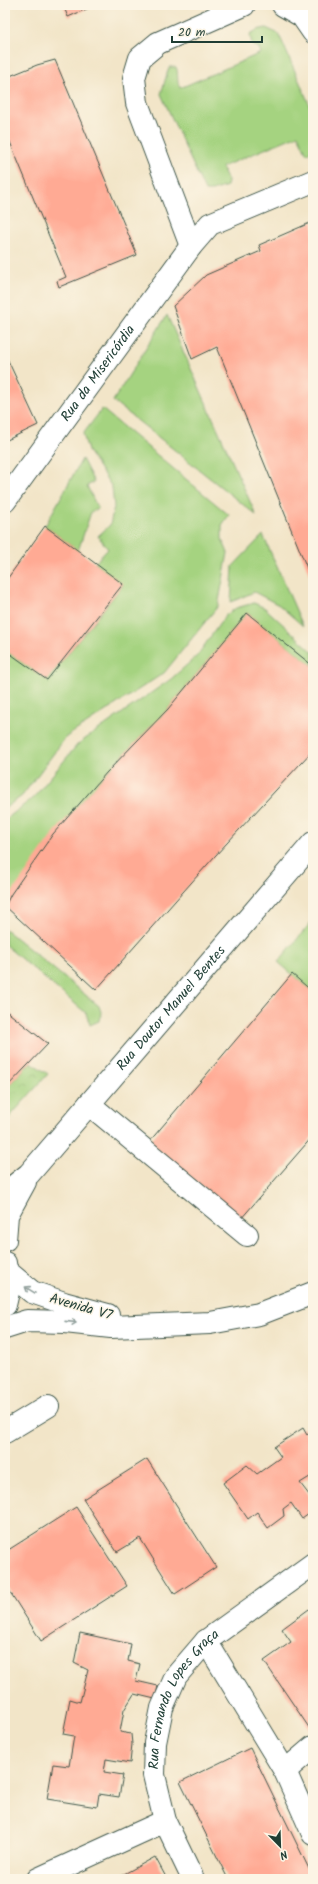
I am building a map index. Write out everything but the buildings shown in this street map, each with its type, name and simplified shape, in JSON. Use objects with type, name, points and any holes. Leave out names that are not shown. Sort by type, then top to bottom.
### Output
[{"type":"street","points":[[191,246],[137,104],[134,78],[140,58],[158,43],[244,5]]},
{"type":"street","points":[[283,5],[302,16],[313,32]]},
{"type":"street","name":"Rua da Misericórdia","points":[[5,501],[191,246],[210,224],[313,181]]},
{"type":"street","name":"Rua Doutor Manuel Bentes","points":[[29,1174],[313,842]]},
{"type":"street","points":[[89,1104],[247,1235]]},
{"type":"street","points":[[5,1193],[29,1174]]},
{"type":"street","points":[[5,1240],[7,1215],[29,1174]]},
{"type":"street","points":[[5,1305],[8,1288],[6,1267]]},
{"type":"street","name":"Avenida V7","points":[[6,1267],[32,1292],[64,1304],[97,1313],[162,1326]]},
{"type":"street","name":"Avenida V7","points":[[5,1328],[27,1322],[65,1322],[111,1327],[210,1323],[259,1314],[313,1293]]},
{"type":"street","points":[[5,1432],[48,1406]]},
{"type":"street","name":"Rua Fernando Lopes Graça","points":[[193,1879],[165,1821],[154,1775],[155,1743],[162,1708],[176,1676],[206,1641],[313,1564]]},
{"type":"street","points":[[206,1641],[285,1771],[313,1834]]},
{"type":"street","points":[[285,1771],[313,1747]]},
{"type":"street","points":[[44,1878],[165,1821]]},
{"type":"green space","points":[[266,28],[277,33],[281,39],[313,113],[313,148],[307,154],[298,135],[222,167],[228,181],[227,186],[212,191],[205,191],[161,94],[169,67],[176,67],[180,88],[261,53],[259,48],[252,45],[250,34],[257,30]]},
{"type":"green space","points":[[167,315],[256,515],[113,401]]},
{"type":"green space","points":[[102,409],[229,515],[222,525],[222,539],[228,553],[218,606],[164,673],[66,737],[22,796],[5,808],[5,650],[47,680],[123,585],[95,563],[108,549],[98,536],[110,525],[114,507],[112,487],[88,451],[83,434]]},
{"type":"green space","points":[[82,459],[94,482],[87,486],[98,509],[91,512],[78,551],[45,526]]},
{"type":"green space","points":[[263,535],[303,626],[279,605],[254,592],[231,602],[233,566]]},
{"type":"green space","points":[[254,603],[265,608],[313,652],[313,666],[247,613],[168,709],[107,772],[53,835],[5,905],[5,820],[34,797],[78,744],[171,679],[197,656],[225,616],[236,608]]},
{"type":"green space","points":[[313,920],[313,992],[278,962]]},
{"type":"green space","points":[[5,929],[99,1006],[102,1015],[99,1021],[90,1025],[86,1013],[5,945]]},
{"type":"green space","points":[[31,1062],[48,1074],[5,1122],[5,1089]]}]
